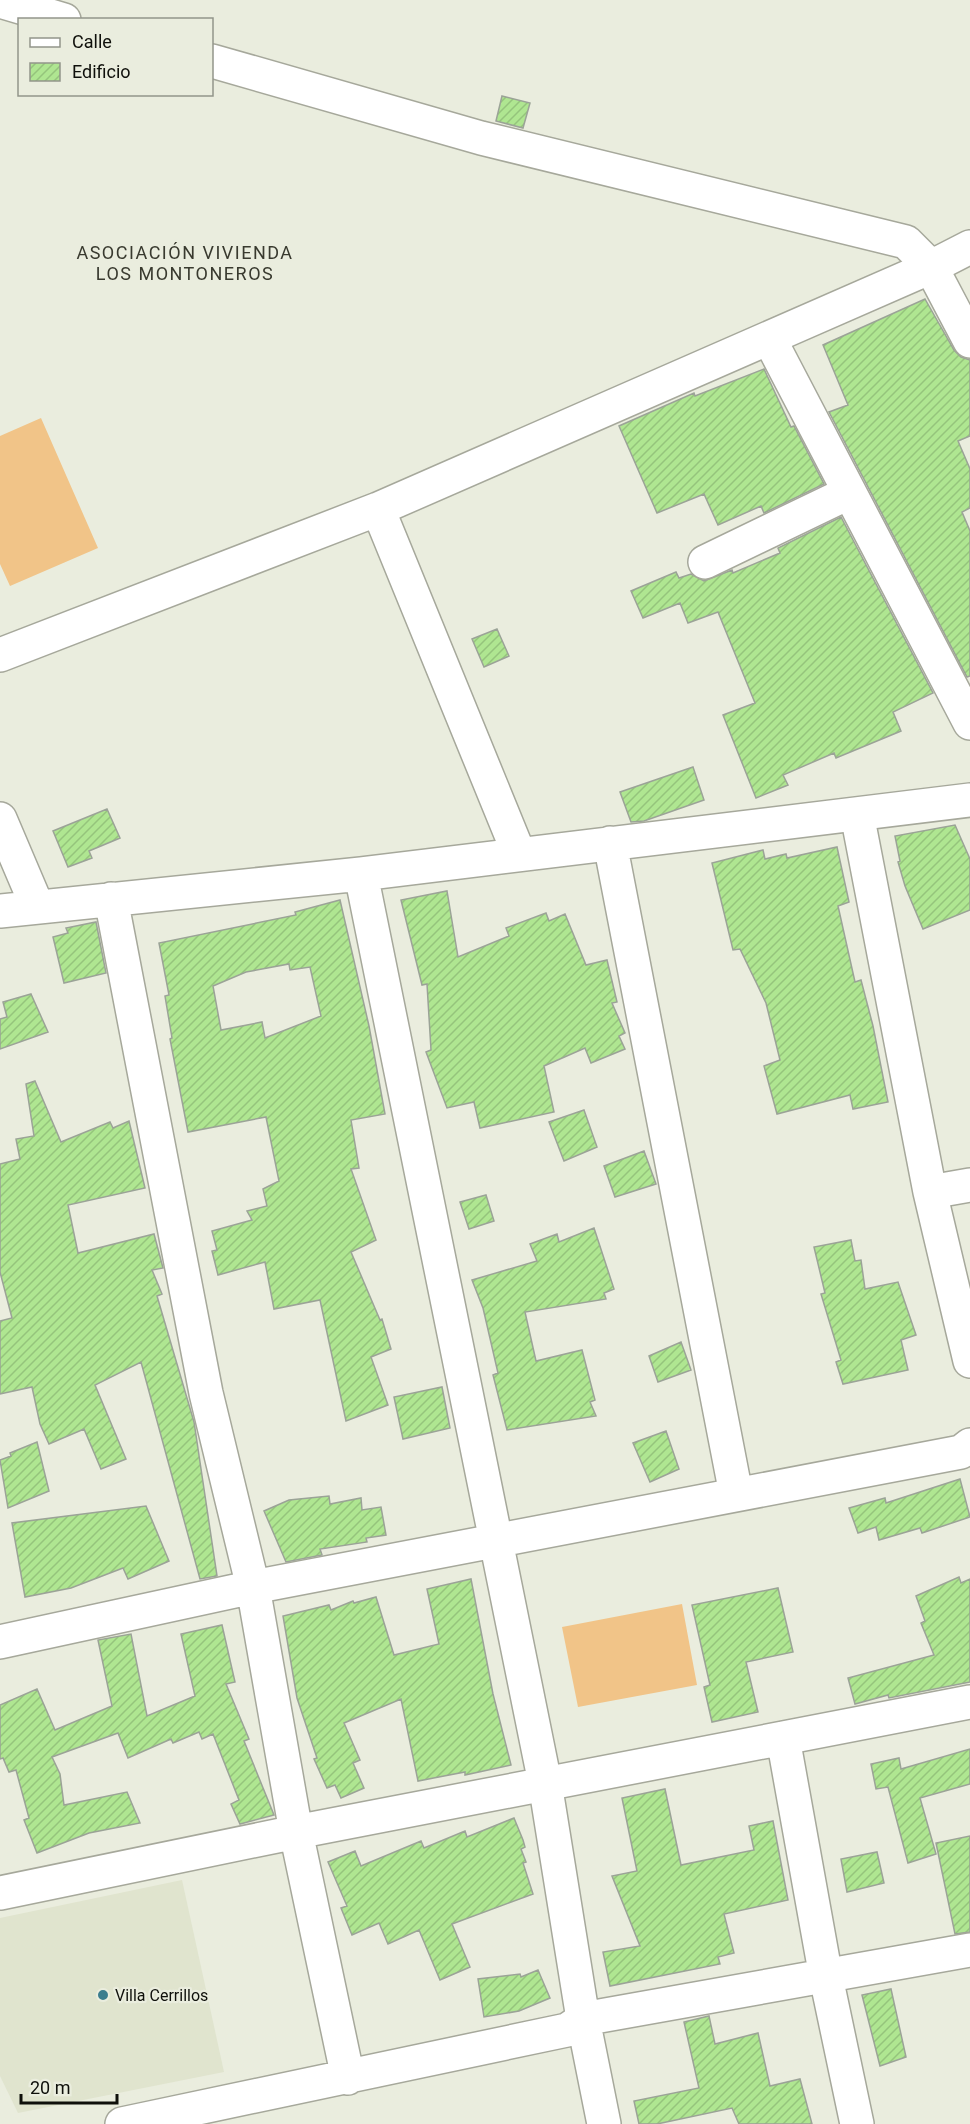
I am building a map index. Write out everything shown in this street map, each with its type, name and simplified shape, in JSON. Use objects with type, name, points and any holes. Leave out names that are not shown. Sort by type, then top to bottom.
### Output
[{"type":"street","points":[[0,1],[57,18]]},
{"type":"street","points":[[213,61],[481,138],[906,242],[931,267],[970,341]]},
{"type":"street","points":[[0,655],[378,509],[931,267],[970,247]]},
{"type":"street","points":[[769,338],[970,723]]},
{"type":"street","points":[[705,562],[848,493]]},
{"type":"street","points":[[378,509],[519,854]]},
{"type":"street","points":[[0,911],[361,874],[970,800]]},
{"type":"street","points":[[856,814],[930,1192],[970,1361]]},
{"type":"street","points":[[0,819],[37,906]]},
{"type":"street","points":[[610,843],[736,1494]]},
{"type":"street","points":[[361,874],[544,1783],[583,2019],[604,2124]]},
{"type":"street","points":[[111,899],[206,1393],[253,1587],[296,1832],[348,2078]]},
{"type":"street","points":[[930,1192],[970,1185]]},
{"type":"street","points":[[2,1633],[495,1542],[961,1452],[970,1444]]},
{"type":"street","points":[[0,1893],[544,1783],[970,1702]]},
{"type":"street","points":[[783,1738],[826,1977],[857,2124]]},
{"type":"street","points":[[122,2124],[567,2030],[583,2019],[970,1950]]},
{"type":"shaded area","points":[[41,418],[98,548],[10,586],[0,564],[0,436]]},
{"type":"shaded area","points":[[682,1604],[697,1685],[578,1707],[562,1627]]},
{"type":"shaded area","name":"Villa Cerrillos","points":[[182,1880],[224,2072],[18,2113],[0,2076],[0,1918]]},
{"type":"building","points":[[502,96],[530,103],[523,128],[496,121]]},
{"type":"building","points":[[925,299],[954,350],[961,357],[970,360],[970,436],[958,441],[970,469],[970,508],[962,512],[970,531],[970,676],[967,677],[829,412],[848,405],[823,345]]},
{"type":"building","points":[[764,369],[791,427],[794,426],[824,484],[764,513],[761,506],[718,525],[704,494],[657,513],[619,426],[694,393],[695,396]]},
{"type":"building","points":[[841,517],[933,693],[893,712],[901,731],[836,758],[834,753],[783,775],[788,785],[756,798],[723,715],[755,703],[718,612],[688,623],[680,603],[643,618],[631,591],[676,572],[679,578],[691,574],[704,581],[732,570],[733,573],[780,553],[778,548]]},
{"type":"building","points":[[497,629],[509,656],[484,667],[472,639]]},
{"type":"building","points":[[693,767],[704,800],[644,821],[631,822],[620,792]]},
{"type":"building","points":[[107,809],[120,838],[89,851],[92,858],[68,867],[53,831]]},
{"type":"building","points":[[955,825],[970,859],[970,910],[923,929],[905,886],[898,862],[900,861],[895,836]]},
{"type":"building","points":[[837,847],[849,902],[838,906],[855,982],[861,980],[873,1026],[888,1102],[853,1109],[850,1095],[777,1114],[764,1066],[780,1060],[766,1003],[740,949],[733,950],[712,863],[763,850],[765,859],[786,854],[787,858]]},
{"type":"building","points":[[447,891],[458,957],[509,936],[506,928],[546,913],[549,921],[565,914],[586,965],[607,960],[617,1002],[612,1003],[625,1033],[619,1036],[625,1049],[591,1063],[585,1048],[544,1066],[554,1112],[480,1128],[474,1102],[447,1108],[426,1052],[431,1050],[427,984],[422,985],[401,900]]},
{"type":"building","points":[[340,900],[369,1026],[385,1114],[351,1120],[359,1168],[351,1169],[376,1240],[351,1252],[380,1320],[382,1319],[391,1349],[371,1357],[388,1405],[346,1421],[320,1300],[274,1309],[265,1262],[218,1275],[212,1251],[217,1250],[212,1231],[252,1220],[247,1211],[267,1206],[263,1189],[279,1181],[266,1117],[188,1132],[170,1039],[172,1038],[165,996],[169,995],[159,943],[296,915],[295,912]],"holes":[[[289,964],[290,970],[310,967],[321,1016],[265,1038],[262,1022],[221,1030],[213,986],[246,972]]]},
{"type":"building","points":[[96,922],[106,973],[64,983],[53,937],[68,933],[66,928]]},
{"type":"building","points":[[31,994],[48,1032],[0,1049],[0,1019],[7,1017],[3,1002]]},
{"type":"building","points":[[35,1081],[61,1142],[110,1122],[113,1128],[129,1121],[145,1188],[68,1205],[78,1253],[154,1234],[163,1268],[152,1270],[162,1294],[157,1296],[194,1422],[217,1576],[200,1579],[141,1362],[95,1385],[126,1459],[101,1469],[84,1429],[49,1444],[40,1424],[32,1387],[0,1394],[0,1321],[12,1318],[0,1272],[0,1164],[20,1159],[16,1139],[34,1136],[26,1084]]},
{"type":"building","points":[[584,1110],[597,1147],[564,1161],[549,1122]]},
{"type":"building","points":[[644,1151],[656,1184],[615,1197],[604,1166]]},
{"type":"building","points":[[486,1195],[494,1221],[469,1229],[460,1202]]},
{"type":"building","points":[[594,1228],[614,1289],[604,1293],[606,1299],[525,1312],[536,1361],[582,1350],[595,1400],[590,1402],[596,1416],[507,1430],[493,1375],[498,1373],[483,1308],[472,1280],[537,1261],[530,1244],[557,1234],[559,1242]]},
{"type":"building","points":[[851,1240],[855,1261],[861,1260],[865,1289],[898,1282],[916,1335],[901,1340],[908,1370],[843,1384],[836,1362],[841,1360],[821,1294],[825,1293],[814,1247]]},
{"type":"building","points":[[681,1342],[691,1370],[658,1382],[649,1356]]},
{"type":"building","points":[[442,1387],[450,1428],[403,1439],[394,1397]]},
{"type":"building","points":[[666,1431],[679,1469],[650,1482],[633,1443]]},
{"type":"building","points":[[37,1442],[49,1491],[8,1508],[0,1460],[11,1456],[10,1453]]},
{"type":"building","points":[[960,1479],[970,1517],[922,1533],[920,1528],[879,1540],[876,1527],[858,1533],[849,1508],[885,1498],[886,1503]]},
{"type":"building","points":[[329,1496],[330,1504],[361,1498],[362,1510],[381,1507],[386,1535],[366,1538],[367,1542],[320,1549],[322,1555],[286,1562],[264,1511],[289,1500]]},
{"type":"building","points":[[146,1506],[169,1561],[128,1579],[123,1568],[71,1588],[25,1597],[12,1523]]},
{"type":"building","points":[[959,1577],[961,1583],[970,1579],[970,1682],[889,1698],[888,1695],[855,1704],[848,1678],[934,1655],[921,1623],[925,1621],[916,1596]]},
{"type":"building","points":[[471,1579],[493,1694],[511,1765],[465,1775],[465,1772],[418,1781],[401,1699],[344,1723],[360,1760],[353,1763],[364,1788],[341,1798],[335,1785],[327,1788],[314,1759],[317,1758],[297,1698],[283,1616],[329,1605],[331,1610],[353,1601],[354,1603],[376,1597],[394,1655],[439,1644],[427,1589]]},
{"type":"building","points":[[778,1588],[793,1652],[746,1662],[758,1712],[712,1722],[704,1687],[710,1685],[692,1605]]},
{"type":"building","points":[[222,1625],[235,1682],[226,1684],[249,1739],[244,1741],[274,1815],[240,1824],[231,1804],[239,1800],[213,1734],[202,1739],[199,1732],[173,1743],[171,1739],[128,1758],[118,1733],[52,1757],[60,1774],[64,1805],[127,1792],[140,1823],[89,1833],[37,1853],[24,1820],[29,1818],[16,1770],[9,1772],[3,1758],[0,1759],[0,1705],[37,1689],[55,1730],[112,1706],[98,1640],[131,1634],[147,1716],[195,1696],[181,1634]]},
{"type":"building","points":[[970,1749],[970,1784],[920,1798],[936,1854],[908,1863],[888,1787],[876,1789],[871,1764],[899,1758],[901,1769]]},
{"type":"building","points":[[665,1789],[681,1865],[754,1850],[749,1826],[773,1821],[788,1900],[724,1914],[734,1953],[718,1957],[720,1964],[610,1986],[603,1952],[640,1946],[612,1876],[637,1871],[622,1798]]},
{"type":"building","points":[[514,1818],[525,1847],[521,1849],[526,1862],[523,1863],[533,1894],[452,1924],[470,1967],[440,1980],[419,1930],[388,1944],[379,1923],[352,1935],[341,1908],[347,1906],[328,1862],[355,1851],[361,1866],[421,1841],[424,1848],[465,1831],[467,1837]]},
{"type":"building","points":[[970,1836],[970,1932],[955,1934],[936,1843]]},
{"type":"building","points":[[877,1852],[884,1883],[847,1892],[841,1859]]},
{"type":"building","points":[[538,1970],[550,1998],[519,2011],[484,2017],[478,1979],[520,1974],[521,1977]]},
{"type":"building","points":[[891,1989],[906,2057],[880,2066],[862,1995]]},
{"type":"building","points":[[709,2016],[715,2044],[758,2033],[770,2086],[800,2079],[812,2124],[739,2124],[732,2108],[657,2124],[639,2124],[634,2101],[699,2088],[684,2022]]},
{"type":"place","name":"Villa Cerrillos","points":[[103,1995]]},
{"type":"district","name":"ASOCIACIÓN VIVIENDA LOS MONTONEROS","points":[[185,262]]}]
